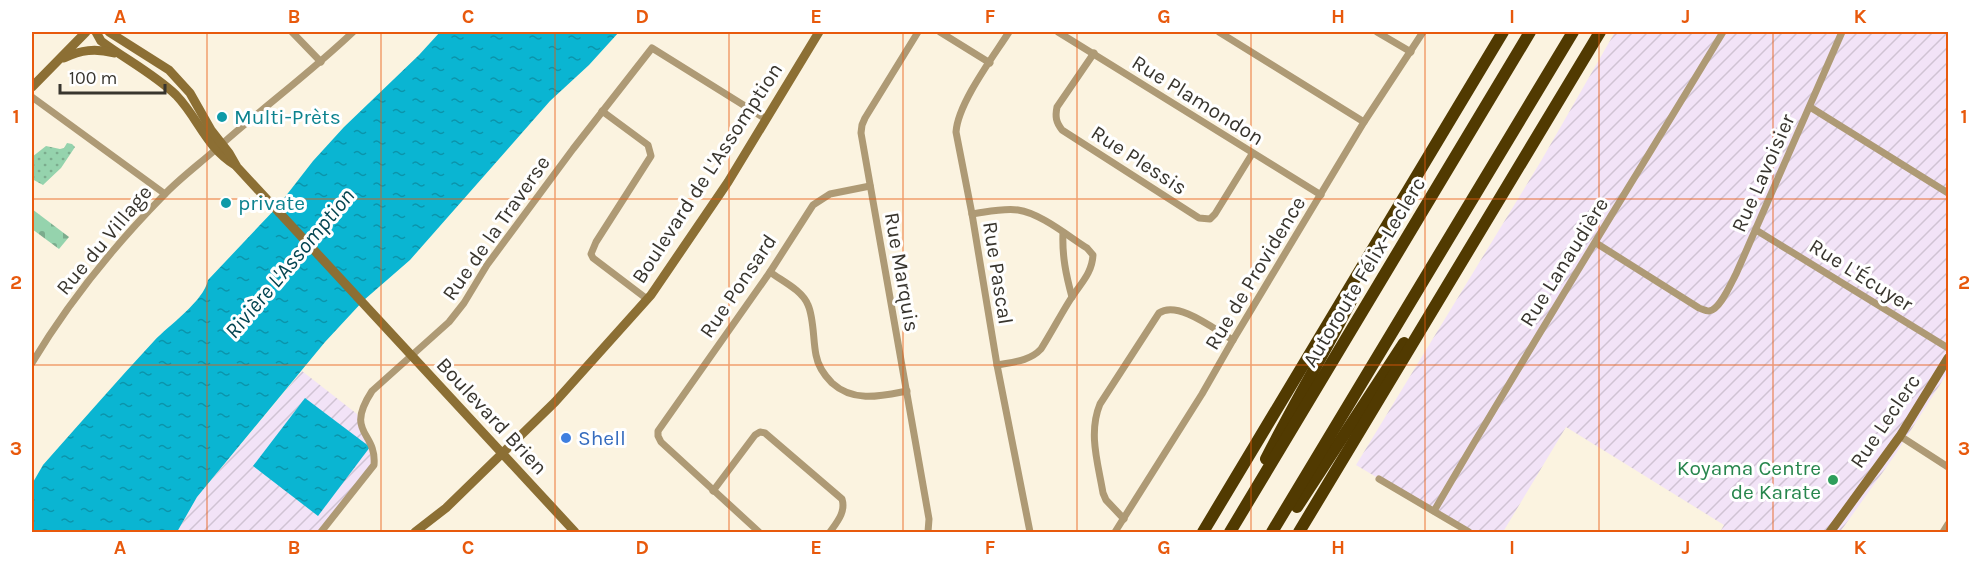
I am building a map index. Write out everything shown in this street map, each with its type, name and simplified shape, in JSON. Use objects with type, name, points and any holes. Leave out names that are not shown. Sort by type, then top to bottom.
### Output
[{"type":"highway","points":[[1203,532],[1503,32]]},
{"type":"highway","name":"Autoroute Félix-Leclerc","points":[[1230,532],[1530,32]]},
{"type":"highway","points":[[1272,532],[1573,32]]},
{"type":"highway","points":[[1299,532],[1600,32]]},
{"type":"highway","points":[[1230,532],[1290,410],[1334,336],[1405,195]]},
{"type":"highway","points":[[1279,532],[1396,355],[1449,281]]},
{"type":"main road","points":[[32,87],[86,32]]},
{"type":"main road","points":[[96,32],[101,41],[163,84],[176,96],[218,147]]},
{"type":"main road","points":[[109,32],[169,70],[190,93],[218,147]]},
{"type":"main road","points":[[121,32],[129,44]]},
{"type":"main road","name":"Boulevard de L'Assomption","points":[[415,532],[446,508],[558,400],[647,299],[706,215],[819,32]]},
{"type":"main road","points":[[59,61],[87,50],[100,49],[120,55]]},
{"type":"main road","name":"Boulevard Brien","points":[[218,147],[575,532]]},
{"type":"main road","name":"Rue Leclerc","points":[[1830,532],[1900,436],[1948,358]]},
{"type":"street","points":[[292,32],[321,62]]},
{"type":"street","name":"Rue du Village","points":[[32,363],[83,287],[165,194],[266,106],[321,62],[353,32]]},
{"type":"street","name":"Rue Marquis","points":[[918,32],[874,101],[862,125],[861,133],[929,519],[928,532]]},
{"type":"street","points":[[940,32],[990,63]]},
{"type":"street","name":"Rue Pascal","points":[[1010,32],[963,106],[956,123],[956,132],[997,365],[1030,532]]},
{"type":"street","name":"Rue Plamondon","points":[[1058,32],[1321,195]]},
{"type":"street","points":[[1219,32],[1364,122]]},
{"type":"street","points":[[1377,32],[1411,52]]},
{"type":"street","name":"Rue de Providence","points":[[1115,532],[1203,394],[1364,122],[1423,32]]},
{"type":"street","name":"Rue Lanaudière","points":[[1434,511],[1498,400],[1723,32]]},
{"type":"street","name":"Rue Lavoisier","points":[[1596,243],[1699,308],[1712,310],[1725,296],[1756,230],[1842,32]]},
{"type":"street","name":"Rue de la Traverse","points":[[321,532],[374,465],[375,458],[359,421],[361,410],[372,392],[450,321],[487,265],[652,48],[766,119]]},
{"type":"street","name":"Rue Plessis","points":[[1094,53],[1057,107],[1055,115],[1062,130],[1199,218],[1210,219],[1215,214],[1252,154]]},
{"type":"street","points":[[32,97],[165,194]]},
{"type":"street","points":[[1810,107],[1948,193]]},
{"type":"street","points":[[602,111],[648,145],[651,156],[596,242],[591,254],[593,258],[647,299]]},
{"type":"street","name":"Rue Ponsard","points":[[713,491],[661,442],[658,436],[661,425],[770,272],[804,217],[819,200],[830,194],[870,186]]},
{"type":"street","points":[[972,214],[1005,209],[1021,210],[1034,215],[1063,233],[1087,248],[1093,255],[1088,276],[1035,356],[997,365]]},
{"type":"street","name":"Rue L'Écuyer","points":[[1756,230],[1948,348]]},
{"type":"street","points":[[1063,233],[1062,254],[1072,297]]},
{"type":"street","points":[[770,272],[792,287],[809,306],[817,359],[826,378],[839,390],[859,396],[877,396],[907,391]]},
{"type":"street","points":[[1124,519],[1106,500],[1103,493],[1094,438],[1095,416],[1100,404],[1159,313],[1164,309],[1183,311],[1233,340]]},
{"type":"street","points":[[759,532],[713,491],[755,435],[760,432],[765,433],[842,499],[844,506],[842,514],[830,532]]},
{"type":"street","points":[[1900,436],[1948,467]]},
{"type":"street","points":[[1379,479],[1469,532]]},
{"type":"street","points":[[1942,532],[1948,524]]},
{"type":"shaded area","points":[[1615,32],[1948,32],[1948,372],[1895,455],[1840,532],[1720,532],[1724,525],[1566,427],[1503,532],[1469,532],[1356,465],[1541,161]]},
{"type":"shaded area","points":[[302,371],[357,414],[374,465],[322,532],[177,532],[197,497]]},
{"type":"green space","points":[[67,143],[75,147],[61,168],[43,185],[32,179],[32,157],[46,146],[60,149],[64,148]]},
{"type":"green space","points":[[32,209],[69,237],[59,249],[32,229]]},
{"type":"water","name":"Rivière L'Assomption","points":[[440,32],[619,32],[589,65],[550,101],[410,260],[364,300],[325,342],[197,497],[177,532],[32,532],[32,484],[43,465],[154,341],[193,305],[208,280],[278,206],[313,161],[344,127]]},
{"type":"water","points":[[305,398],[370,447],[318,516],[253,466]]},
{"type":"place","name":"Multi-Prèts","points":[[222,117]]},
{"type":"place","name":"private","points":[[226,203]]},
{"type":"place","name":"Shell","points":[[566,438]]},
{"type":"place","name":"Koyama Centre de Karate","points":[[1833,480]]}]
